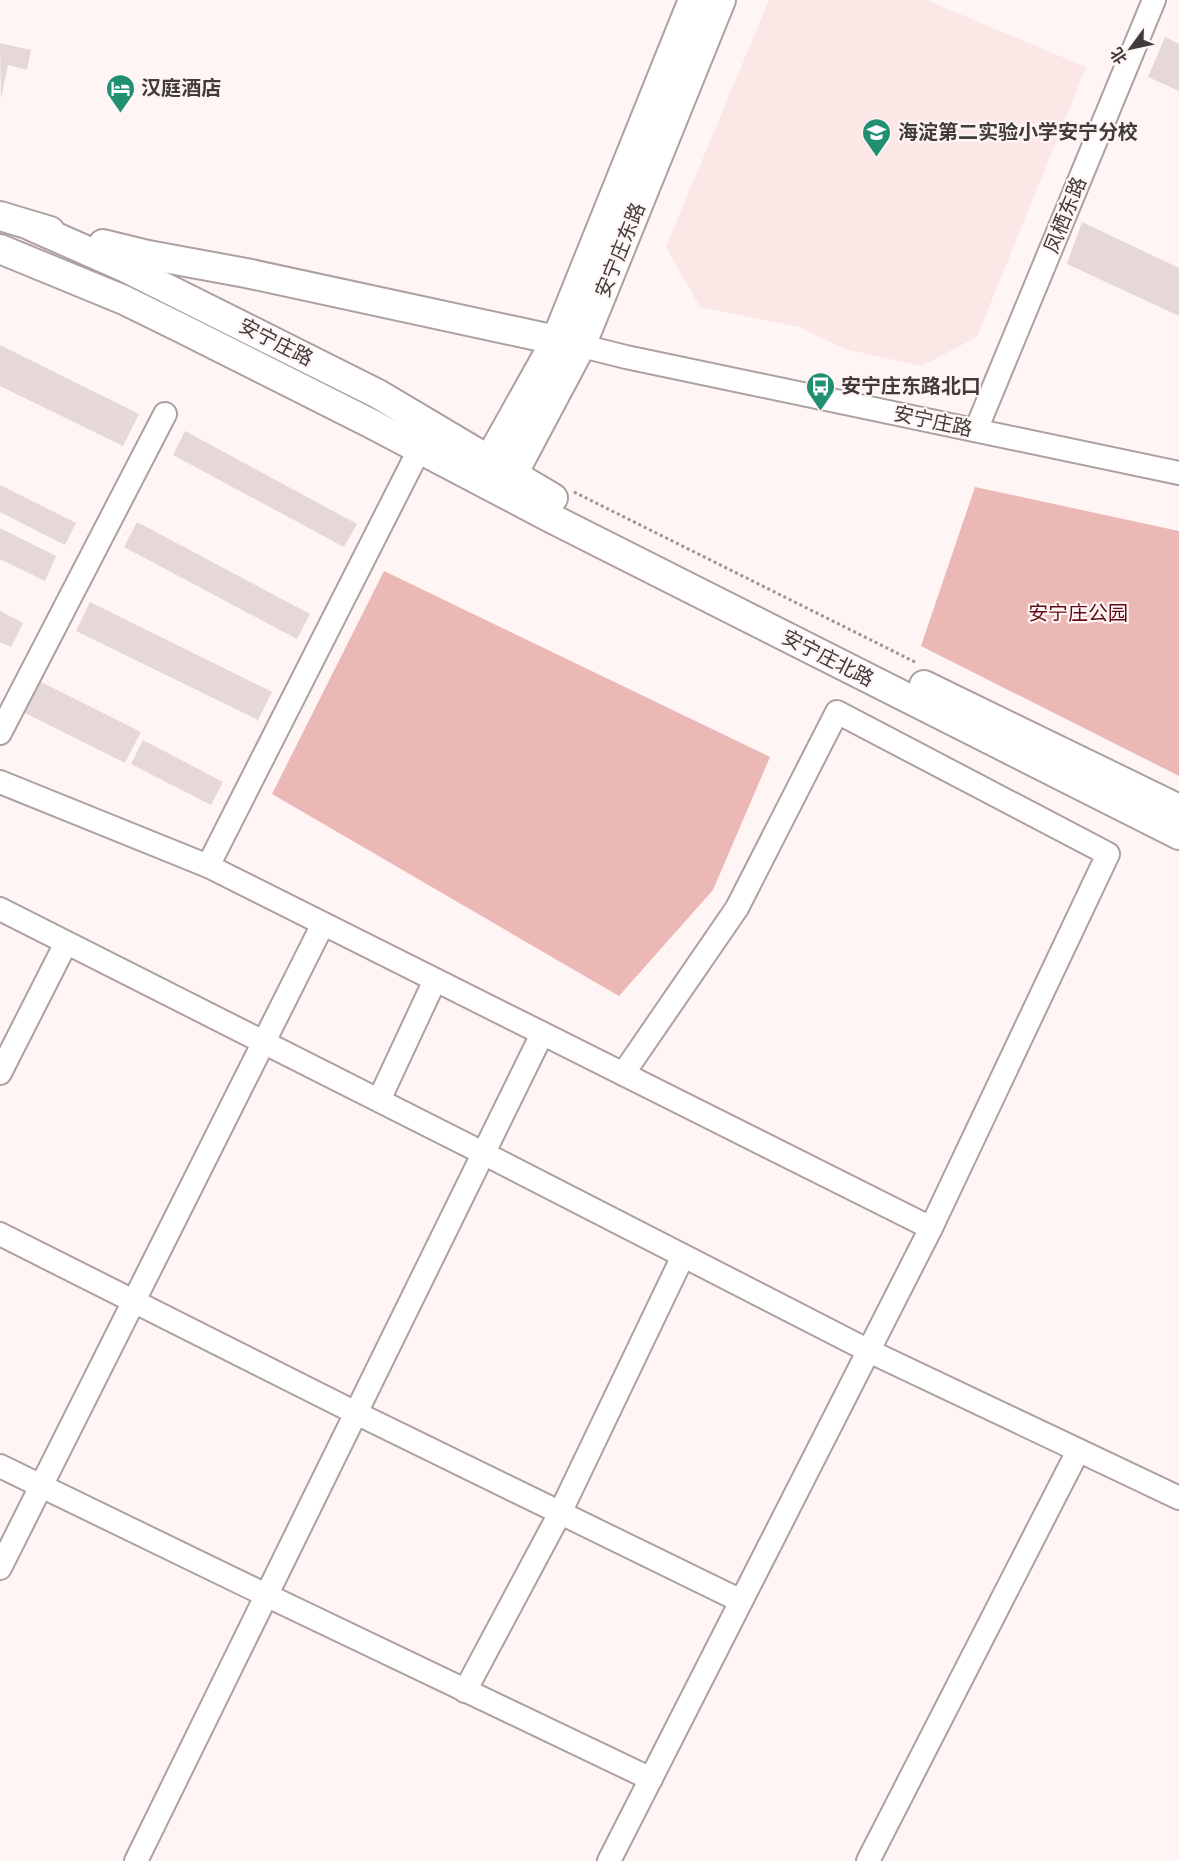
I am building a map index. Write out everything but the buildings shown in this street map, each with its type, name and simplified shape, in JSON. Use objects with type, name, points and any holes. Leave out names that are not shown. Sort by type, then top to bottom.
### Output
[{"type":"main road","name":"安宁庄东路","points":[[483,470],[568,343],[693,0]]},
{"type":"main road","name":"安宁庄东路","points":[[508,483],[721,0]]},
{"type":"main road","name":"安宁庄路","points":[[0,216],[148,255],[246,273],[568,343]]},
{"type":"main road","name":"安宁庄路","points":[[32,226],[126,268],[378,394],[483,470]]},
{"type":"main road","name":"安宁庄路","points":[[0,249],[124,300],[420,448],[483,470]]},
{"type":"main road","name":"安宁庄北路","points":[[483,470],[1179,835]]},
{"type":"main road","name":"安宁庄北路","points":[[508,483],[560,502],[694,572],[1179,809]]},
{"type":"street","name":"凤栖东路","points":[[976,430],[1154,0]]},
{"type":"street","name":"安宁庄路","points":[[568,343],[1179,473]]},
{"type":"street","points":[[0,733],[165,414]]},
{"type":"street","points":[[208,866],[420,448]]},
{"type":"street","points":[[609,1861],[931,1228],[1108,854],[837,712],[737,908],[623,1074]]},
{"type":"street","points":[[0,782],[208,866],[931,1228]]},
{"type":"street","points":[[0,909],[869,1351],[1179,1498]]},
{"type":"street","points":[[0,1568],[323,924]]},
{"type":"street","points":[[0,1073],[66,943]]},
{"type":"street","points":[[379,1100],[435,980]]},
{"type":"street","points":[[136,1861],[542,1034]]},
{"type":"street","points":[[0,1234],[356,1413],[741,1601]]},
{"type":"street","points":[[465,1690],[560,1513],[683,1256]]},
{"type":"street","points":[[868,1861],[1078,1451]]},
{"type":"street","points":[[0,1466],[266,1596],[651,1779]]},
{"type":"path","name":"安宁庄北路","points":[[565,487],[921,665]]},
{"type":"shaded area","name":"海淀第二实验小学安宁分校","points":[[769,0],[926,0],[1086,67],[977,337],[921,366],[845,349],[799,327],[700,307],[666,247]]},
{"type":"green space","name":"安宁庄公园","points":[[975,487],[1179,531],[1179,776],[921,646]]},
{"type":"green space","points":[[384,571],[770,757],[713,890],[619,996],[272,794]]},
{"type":"place","name":"汉庭酒店","points":[[120,114]]},
{"type":"place","name":"海淀第二实验小学安宁分校","points":[[877,158]]},
{"type":"place","name":"安宁庄东路北口","points":[[820,412]]}]
